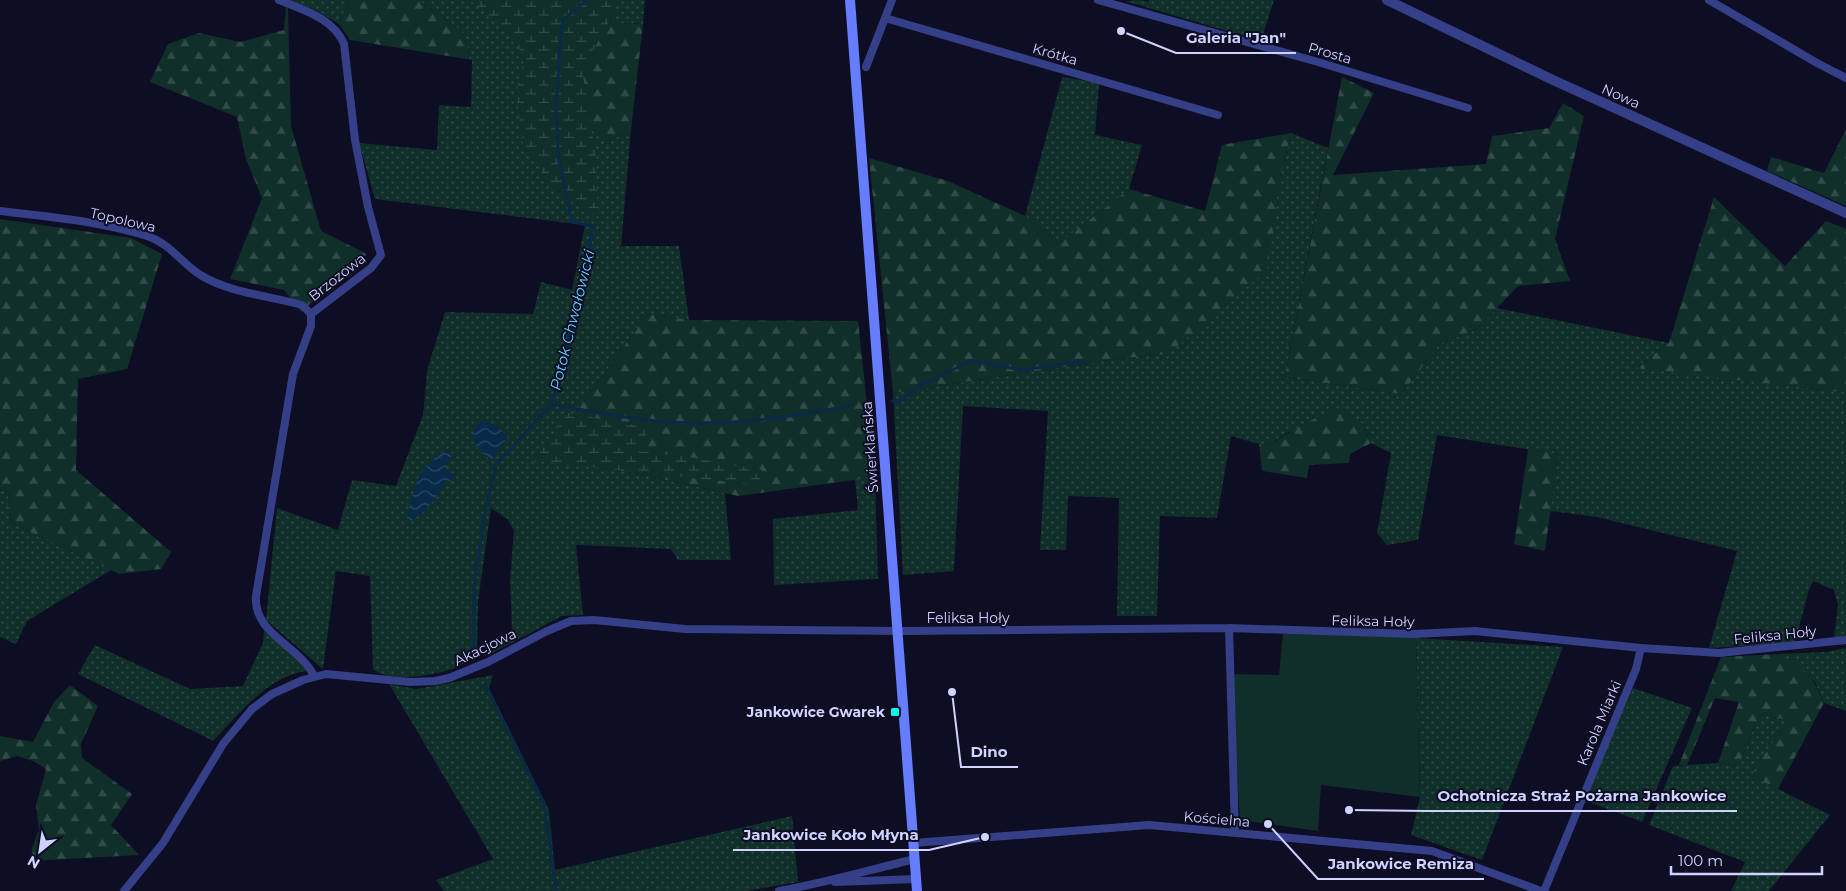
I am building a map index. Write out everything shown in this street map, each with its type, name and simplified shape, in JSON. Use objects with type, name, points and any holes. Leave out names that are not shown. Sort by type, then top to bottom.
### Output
[{"type":"main road","name":"Świerklańska","points":[[850,0],[917,891]]},
{"type":"street","name":"Brzozowa","points":[[279,0],[325,21],[338,32],[344,44],[355,140],[368,208],[381,255],[371,268],[311,314],[310,326],[293,374],[255,604],[263,624],[309,665],[314,676]]},
{"type":"street","points":[[866,67],[892,0]]},
{"type":"street","name":"Prosta","points":[[1098,0],[1318,62],[1468,108]]},
{"type":"street","name":"Nowa","points":[[1387,0],[1546,76],[1846,213]]},
{"type":"street","points":[[1710,0],[1846,78]]},
{"type":"street","name":"Krótka","points":[[885,18],[1218,115]]},
{"type":"street","name":"Topolowa","points":[[0,211],[74,221],[147,236],[168,247],[193,270],[212,281],[302,305],[311,314]]},
{"type":"street","name":"Akacjowa","points":[[124,891],[156,853],[216,754],[236,727],[252,709],[272,694],[314,676],[344,674],[410,682],[435,681],[474,669],[559,625],[582,620],[685,629],[898,630]]},
{"type":"street","name":"Feliksa Hoły","points":[[898,630],[1229,628],[1414,634],[1475,631],[1642,648],[1720,653],[1846,640]]},
{"type":"street","points":[[1229,628],[1235,833]]},
{"type":"street","name":"Karola Miarki","points":[[1543,891],[1630,684],[1642,648]]},
{"type":"street","name":"Kościelna","points":[[913,843],[1133,825],[1432,851],[1543,891]]},
{"type":"street","points":[[828,882],[854,873],[914,859]]},
{"type":"street","points":[[779,891],[828,882],[916,879]]},
{"type":"green space","points":[[289,0],[349,0],[339,24],[317,11]]},
{"type":"green space","points":[[349,0],[418,0],[462,31],[472,60],[350,40],[339,24]]},
{"type":"green space","points":[[418,0],[645,0],[643,24],[605,22],[605,142],[631,130],[621,246],[679,246],[689,320],[648,314],[542,458],[640,474],[725,493],[731,560],[678,560],[671,549],[576,545],[583,615],[562,616],[489,655],[497,642],[512,633],[510,579],[514,531],[508,520],[491,508],[478,602],[477,653],[453,669],[429,675],[403,677],[381,674],[373,669],[370,576],[336,571],[323,669],[266,620],[277,508],[338,530],[352,480],[396,486],[423,415],[427,371],[445,312],[533,314],[541,282],[572,290],[585,225],[375,199],[359,143],[437,150],[439,105],[471,107],[472,60],[462,31]]},
{"type":"green space","points":[[470,0],[618,0],[613,15],[582,70],[596,156],[598,216],[559,195],[523,145],[516,94],[525,56],[493,19]]},
{"type":"green space","points":[[1140,0],[1148,2],[1149,0],[1274,0],[1261,41],[1125,1]]},
{"type":"green space","points":[[286,6],[288,8],[291,126],[321,231],[367,254],[301,312],[284,290],[230,279],[262,198],[246,159],[237,117],[150,82],[168,44],[199,33],[240,42],[284,30]]},
{"type":"green space","points":[[605,22],[643,24],[631,130],[605,142],[580,116],[564,84]]},
{"type":"green space","points":[[1062,77],[1099,83],[1095,135],[1142,145],[1129,189],[1060,243],[1025,216]]},
{"type":"green space","points":[[1342,77],[1374,93],[1333,175],[1486,164],[1492,136],[1549,128],[1563,103],[1584,116],[1555,239],[1570,281],[1518,286],[1477,329],[1439,344],[1402,394],[1285,377]]},
{"type":"green space","points":[[1846,129],[1846,206],[1767,171],[1771,157],[1824,173]]},
{"type":"green space","points":[[1291,133],[1328,148],[1285,377],[1402,394],[1439,344],[1477,329],[1497,308],[1669,343],[1637,367],[1840,392],[1846,390],[1846,637],[1834,638],[1838,605],[1834,590],[1813,581],[1809,589],[1795,643],[1709,648],[1737,551],[1597,517],[1550,511],[1558,454],[1437,435],[1418,540],[1387,545],[1377,533],[1391,453],[1371,443],[1362,423],[1289,432],[1266,446],[1231,436],[1217,518],[1160,516],[1157,616],[1117,616],[1119,498],[1068,496],[1066,550],[1040,550],[1048,411],[963,406],[954,571],[903,575],[893,393],[1115,359],[1168,354],[1280,178]]},
{"type":"green space","points":[[1291,133],[1280,178],[1267,270],[1168,354],[1115,359],[893,393],[869,158],[948,181],[1025,216],[1060,243],[1129,189],[1205,211],[1222,145]]},
{"type":"green space","points":[[1714,197],[1785,266],[1826,221],[1846,229],[1846,390],[1840,392],[1636,368],[1669,343]]},
{"type":"green space","points":[[0,219],[131,238],[162,254],[127,369],[78,379],[76,470],[171,552],[161,569],[119,574],[11,523],[8,492],[0,490]]},
{"type":"green space","points":[[648,314],[689,320],[858,321],[875,477],[738,496],[640,474],[542,458]]},
{"type":"green space","points":[[1335,407],[1362,423],[1371,443],[1350,454],[1349,463],[1309,465],[1307,478],[1262,471],[1259,444],[1266,446]]},
{"type":"green space","points":[[568,413],[650,428],[639,451],[683,456],[762,470],[758,485],[534,461]]},
{"type":"green space","points":[[1528,449],[1558,454],[1545,551],[1514,544]]},
{"type":"green space","points":[[875,477],[878,579],[774,585],[773,519],[858,510],[855,479]]},
{"type":"green space","points":[[0,490],[8,492],[11,523],[111,570],[27,621],[16,644],[0,637]]},
{"type":"green space","points":[[264,631],[304,665],[306,671],[292,675],[266,689],[213,741],[78,674],[95,645],[190,689],[243,686],[263,643]]},
{"type":"green space","points":[[1283,631],[1371,634],[1416,638],[1420,797],[1321,785],[1318,831],[1240,820],[1231,674],[1279,675]]},
{"type":"green space","points":[[1416,638],[1563,647],[1482,860],[1411,835],[1420,797]]},
{"type":"green space","points":[[1846,648],[1846,711],[1824,703],[1815,682],[1778,654],[1826,652]]},
{"type":"green space","points":[[1778,654],[1795,663],[1807,673],[1824,703],[1778,789],[1751,776],[1787,720],[1760,714],[1738,766],[1718,763],[1739,702],[1715,698],[1687,765],[1679,765],[1721,657]]},
{"type":"green space","points":[[493,675],[489,688],[549,810],[555,870],[792,816],[798,882],[746,891],[444,891],[436,880],[493,859],[389,684],[416,689]]},
{"type":"green space","points":[[70,685],[98,706],[81,744],[82,758],[132,794],[111,825],[139,855],[31,861],[32,848],[39,830],[36,805],[46,769],[33,761],[17,756],[0,761],[0,736],[33,742],[54,702]]},
{"type":"green space","points":[[1633,688],[1692,708],[1642,822],[1584,800]]},
{"type":"green space","points":[[1760,714],[1787,720],[1752,776],[1830,815],[1769,891],[1731,891],[1745,862],[1649,825],[1673,766],[1718,763],[1738,766]]},
{"type":"water","points":[[482,420],[497,425],[508,437],[491,461],[476,446],[471,434]]},
{"type":"water","points":[[447,450],[452,453],[445,471],[456,474],[451,482],[448,480],[427,509],[410,522],[407,519],[418,479],[429,463]]},
{"type":"waterway","name":"Potok Chwałowicki","points":[[473,648],[474,586],[484,516],[496,465],[551,404],[565,363],[574,305],[583,283],[593,226],[572,222],[558,155],[556,107],[561,29],[564,19],[587,0]]},
{"type":"waterway","points":[[892,401],[902,400],[924,383],[972,361],[1023,370],[1082,361]]},
{"type":"waterway","points":[[551,404],[631,418],[692,423],[765,419],[852,405]]},
{"type":"waterway","name":"Potok Chwałowicki","points":[[485,685],[544,804],[556,891]]},
{"type":"place","name":"Galeria \"Jan\"","points":[[1121,31]]},
{"type":"place","name":"Dino","points":[[952,692]]},
{"type":"place","name":"Jankowice Gwarek","points":[[895,712]]},
{"type":"place","name":"Ochotnicza Straż Pożarna Jankowice","points":[[1349,810]]},
{"type":"place","name":"Jankowice Remiza","points":[[1268,824]]},
{"type":"place","name":"Jankowice Koło Młyna","points":[[985,837]]}]
